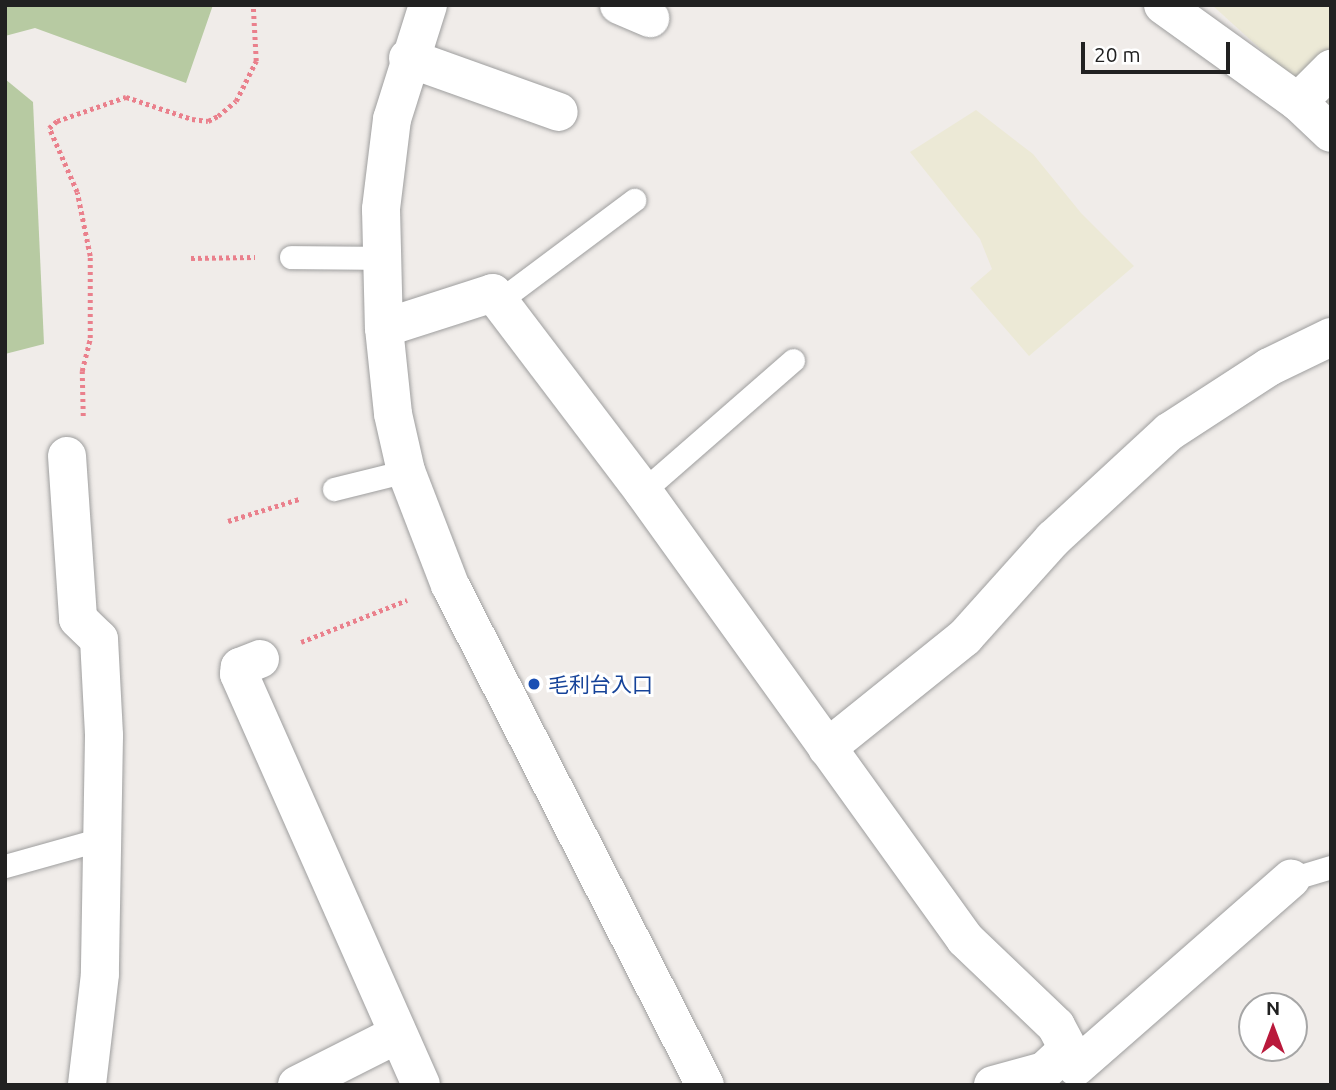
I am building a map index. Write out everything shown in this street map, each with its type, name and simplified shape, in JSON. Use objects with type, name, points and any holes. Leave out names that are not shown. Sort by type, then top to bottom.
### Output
[{"type":"street","points":[[428,5],[408,58],[392,119],[381,209],[384,328],[393,414],[406,471],[450,585],[705,1085]]},
{"type":"street","points":[[1163,5],[1298,102],[1331,133]]},
{"type":"street","points":[[408,58],[559,112]]},
{"type":"street","points":[[1298,102],[1331,69]]},
{"type":"street","points":[[384,328],[493,293],[643,491],[965,939],[1056,1026],[1077,1067]]},
{"type":"street","points":[[827,748],[965,636],[1053,539],[1170,432],[1269,367],[1331,337]]},
{"type":"street","points":[[67,456],[78,619],[99,639],[105,838],[100,974],[87,1085]]},
{"type":"street","points":[[260,659],[240,667],[239,674],[396,1035],[421,1085]]},
{"type":"street","points":[[993,1085],[1044,1071],[1077,1067],[1291,878]]},
{"type":"street","points":[[297,1085],[396,1035]]},
{"type":"lane","points":[[499,301],[634,200]]},
{"type":"lane","points":[[291,257],[382,258]]},
{"type":"lane","points":[[643,491],[793,360]]},
{"type":"lane","points":[[334,489],[406,471]]},
{"type":"lane","points":[[5,866],[105,838]]},
{"type":"lane","points":[[1291,878],[1331,867]]},
{"type":"path","points":[[67,456],[79,438],[83,415],[90,256],[77,192],[49,128],[126,97],[192,119],[208,121],[219,116],[236,101],[256,61],[253,5]]},
{"type":"path","points":[[191,258],[291,257]]},
{"type":"path","points":[[228,520],[334,489]]},
{"type":"path","points":[[260,659],[414,597]]},
{"type":"shaded area","points":[[1212,5],[1331,5],[1331,113]]},
{"type":"shaded area","points":[[976,110],[1033,154],[1081,213],[1134,266],[1029,356],[970,288],[992,269],[980,239],[910,152]]},
{"type":"green space","points":[[5,5],[213,5],[186,83],[35,28],[5,36]]},
{"type":"green space","points":[[5,79],[33,102],[44,344],[5,354]]},
{"type":"place","name":"毛利台入口","points":[[534,684]]}]
